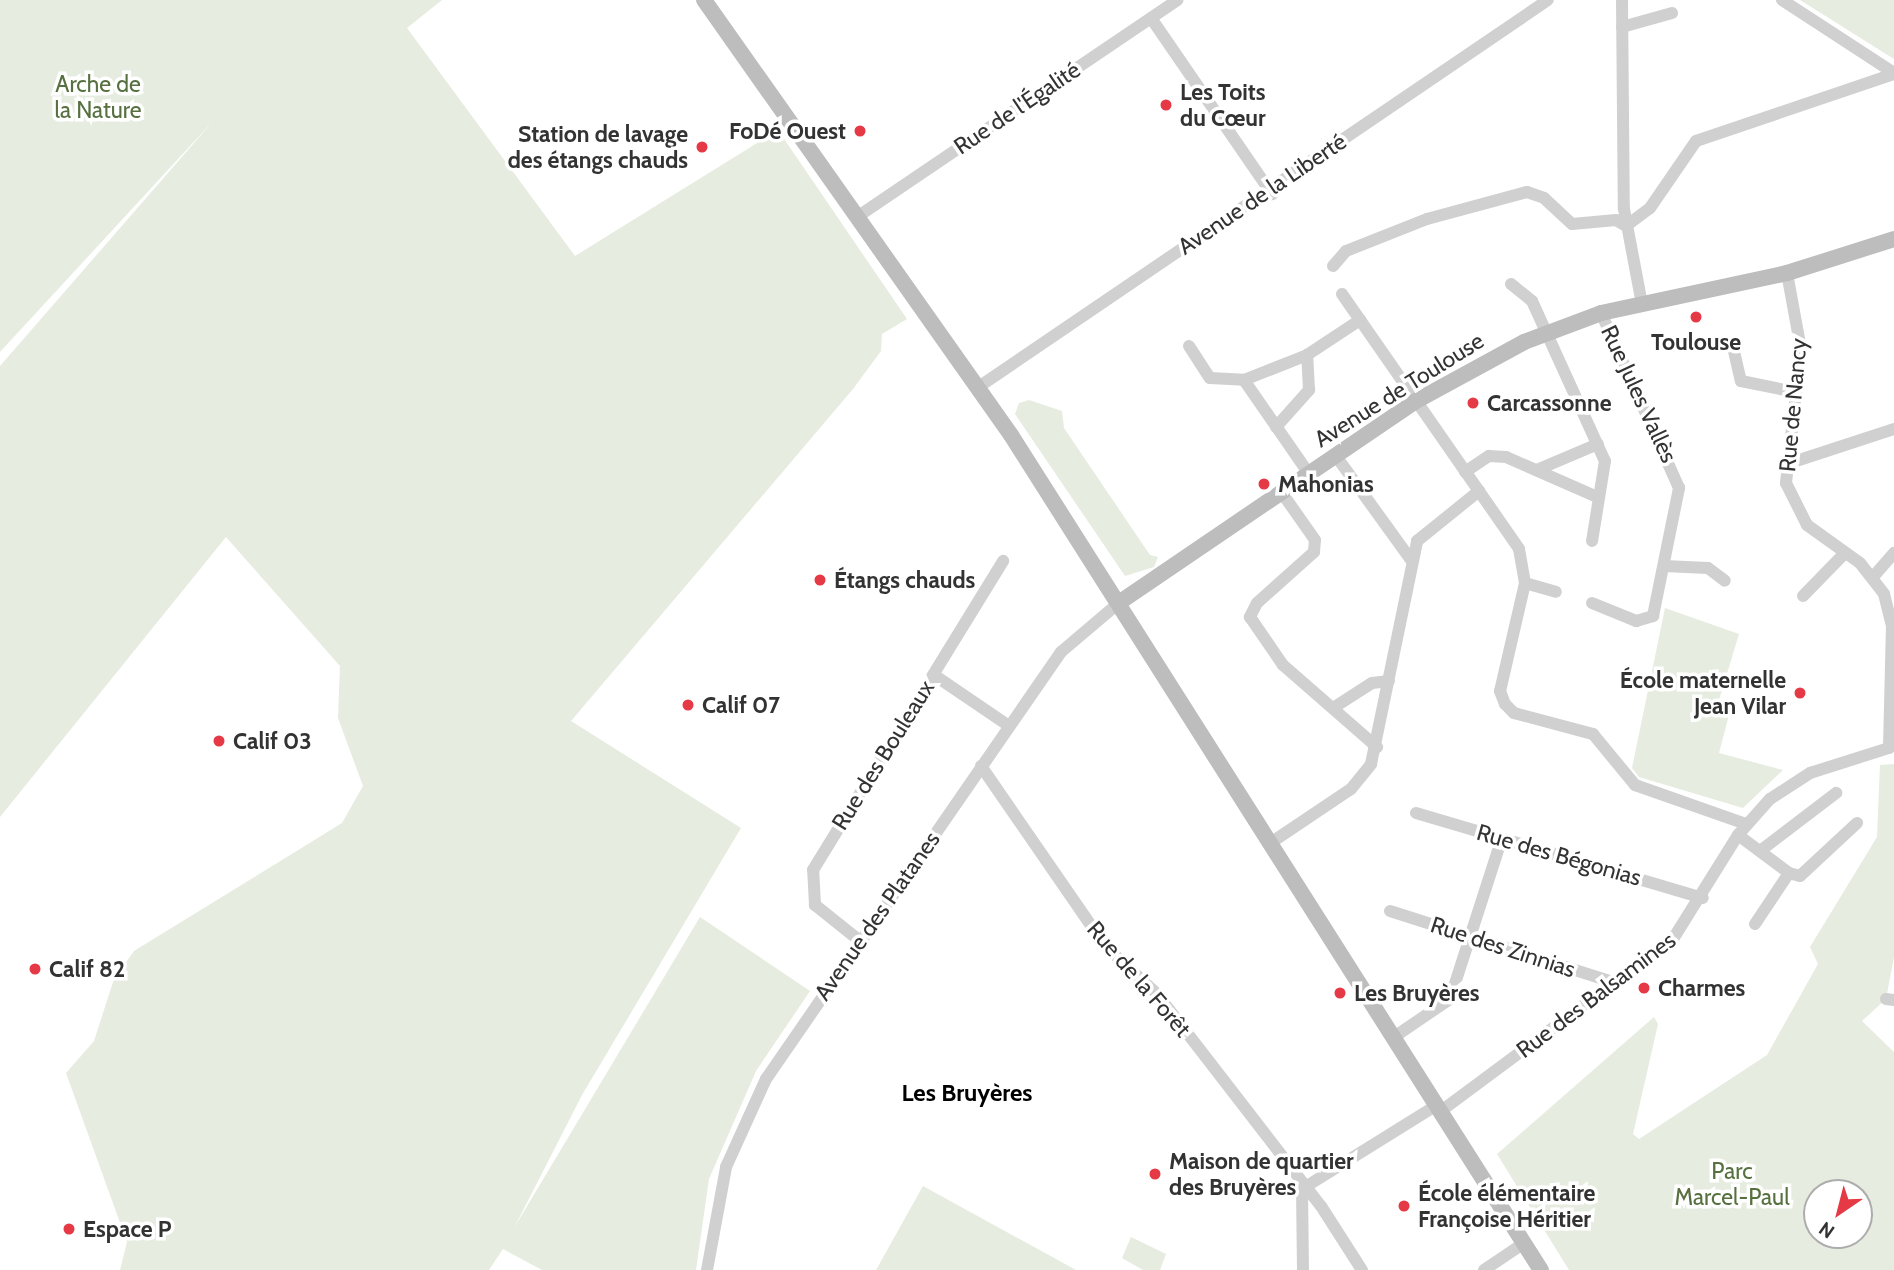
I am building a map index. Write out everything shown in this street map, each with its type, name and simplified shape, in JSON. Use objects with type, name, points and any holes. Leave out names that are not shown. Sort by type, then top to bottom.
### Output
[{"type":"main road","points":[[704,0],[977,388],[1120,602],[1541,1270]]},
{"type":"main road","name":"Avenue de Toulouse","points":[[1120,602],[1416,401],[1546,332],[1601,313],[1787,273],[1894,239]]},
{"type":"street","name":"Rue de l'Égalité","points":[[857,217],[1178,0]]},
{"type":"street","name":"Avenue de la Liberté","points":[[977,388],[1271,192],[1548,0]]},
{"type":"street","points":[[1622,0],[1626,226],[1642,304]]},
{"type":"street","points":[[1782,0],[1894,73]]},
{"type":"street","points":[[1622,27],[1672,13]]},
{"type":"street","points":[[1151,19],[1271,192]]},
{"type":"street","points":[[1626,226],[1650,208],[1696,141],[1894,73]]},
{"type":"street","points":[[1333,266],[1346,251],[1427,219],[1527,192],[1544,198],[1572,224],[1616,220],[1626,226]]},
{"type":"street","name":"Rue de Nancy","points":[[1787,273],[1801,331],[1784,465],[1799,514],[1873,577],[1889,607],[1893,658],[1892,749]]},
{"type":"street","points":[[1511,284],[1532,301],[1605,460],[1592,541]]},
{"type":"street","points":[[1342,294],[1519,549],[1525,583],[1500,691],[1505,704],[1514,713],[1593,734],[1635,785],[1742,829],[1760,851],[1789,873],[1800,876],[1857,823]]},
{"type":"street","name":"Rue Jules Vallès","points":[[1592,603],[1636,621],[1653,616],[1678,477],[1601,313]]},
{"type":"street","points":[[1189,346],[1210,378],[1244,380],[1307,355],[1360,320]]},
{"type":"street","points":[[1733,347],[1741,381],[1795,392]]},
{"type":"street","points":[[1276,426],[1309,390],[1307,355]]},
{"type":"street","points":[[1244,380],[1309,474]]},
{"type":"street","points":[[1784,465],[1894,429]]},
{"type":"street","points":[[1539,468],[1598,444]]},
{"type":"street","points":[[1336,456],[1411,560]]},
{"type":"street","points":[[1465,472],[1489,456],[1539,468],[1597,497]]},
{"type":"street","points":[[1272,842],[1351,789],[1377,747],[1411,560],[1431,525],[1479,491]]},
{"type":"street","points":[[1282,493],[1315,540],[1314,552],[1256,603],[1250,617],[1283,665],[1377,747]]},
{"type":"street","points":[[1803,596],[1845,553]]},
{"type":"street","points":[[1873,577],[1894,553]]},
{"type":"street","name":"Rue des Bouleaux","points":[[860,940],[815,905],[810,881],[1003,561]]},
{"type":"street","points":[[1664,566],[1708,568],[1726,580]]},
{"type":"street","points":[[1525,583],[1556,592]]},
{"type":"street","name":"Avenue des Platanes","points":[[707,1270],[724,1176],[749,1112],[860,940],[1061,652],[1120,602]]},
{"type":"street","points":[[934,676],[1009,726]]},
{"type":"street","points":[[1333,708],[1372,683],[1389,681]]},
{"type":"street","name":"Rue des Balsamines","points":[[1302,1189],[1439,1108],[1616,984],[1673,939],[1703,898],[1742,829],[1810,773],[1892,749]]},
{"type":"street","name":"Rue de la Forêt","points":[[981,766],[1105,946],[1157,994],[1362,1270]]},
{"type":"street","points":[[1760,851],[1836,793]]},
{"type":"street","name":"Rue des Bégonias","points":[[1416,813],[1703,898]]},
{"type":"street","points":[[1394,1037],[1450,999],[1502,838]]},
{"type":"street","points":[[1755,924],[1789,873]]},
{"type":"street","name":"Rue des Zinnias","points":[[1390,911],[1616,984]]},
{"type":"street","points":[[1302,1189],[1303,1270]]},
{"type":"street","points":[[1483,1270],[1524,1243]]},
{"type":"green space","name":"Arche de la Nature","points":[[0,0],[442,0],[407,28],[575,256],[778,130],[907,319],[882,334],[881,351],[853,389],[571,721],[741,828],[582,1095],[514,1228],[700,917],[810,991],[756,1071],[709,1179],[696,1270],[542,1270],[503,1249],[489,1270],[120,1270],[127,1242],[66,1073],[94,1041],[114,979],[134,951],[342,823],[363,786],[338,718],[340,666],[226,537],[0,817],[0,366],[214,120],[0,352]]},
{"type":"green space","points":[[1800,0],[1894,0],[1894,59]]},
{"type":"green space","points":[[1029,400],[1062,411],[1064,428],[1150,555],[1158,557],[1154,567],[1125,576],[1015,414],[1019,403]]},
{"type":"green space","points":[[1665,608],[1739,634],[1716,710],[1729,715],[1719,753],[1783,770],[1743,808],[1639,777],[1632,768]]},
{"type":"green space","name":"Parc Marcel-Paul","points":[[1894,764],[1894,957],[1886,999],[1862,1021],[1894,1052],[1894,1270],[1569,1270],[1497,1154],[1654,1017],[1658,1024],[1633,1134],[1639,1139],[1767,1055],[1818,964],[1810,947],[1877,837],[1880,765]]},
{"type":"green space","points":[[923,1186],[1076,1270],[876,1270]]},
{"type":"green space","points":[[1131,1237],[1166,1254],[1160,1270],[1143,1270],[1122,1258]]},
{"type":"place","name":"Les Toits du Cœur","points":[[1166,105]]},
{"type":"place","name":"FoDé Ouest","points":[[860,131]]},
{"type":"place","name":"Station de lavage des étangs chauds","points":[[702,147]]},
{"type":"place","name":"Toulouse","points":[[1696,317]]},
{"type":"place","name":"Carcassonne","points":[[1473,403]]},
{"type":"place","name":"Mahonias","points":[[1264,484]]},
{"type":"place","name":"Étangs chauds","points":[[820,580]]},
{"type":"place","name":"École maternelle Jean Vilar","points":[[1800,693]]},
{"type":"place","name":"Calif 07","points":[[688,705]]},
{"type":"place","name":"Calif 03","points":[[219,741]]},
{"type":"place","name":"Calif 82","points":[[35,969]]},
{"type":"place","name":"Charmes","points":[[1644,988]]},
{"type":"place","name":"Les Bruyères","points":[[1340,993]]},
{"type":"place","name":"Maison de quartier des Bruyères","points":[[1155,1174]]},
{"type":"place","name":"École élémentaire Françoise Héritier","points":[[1404,1206]]},
{"type":"place","name":"Espace P","points":[[69,1229]]},
{"type":"district","name":"Les Bruyères","points":[[967,1093]]}]
